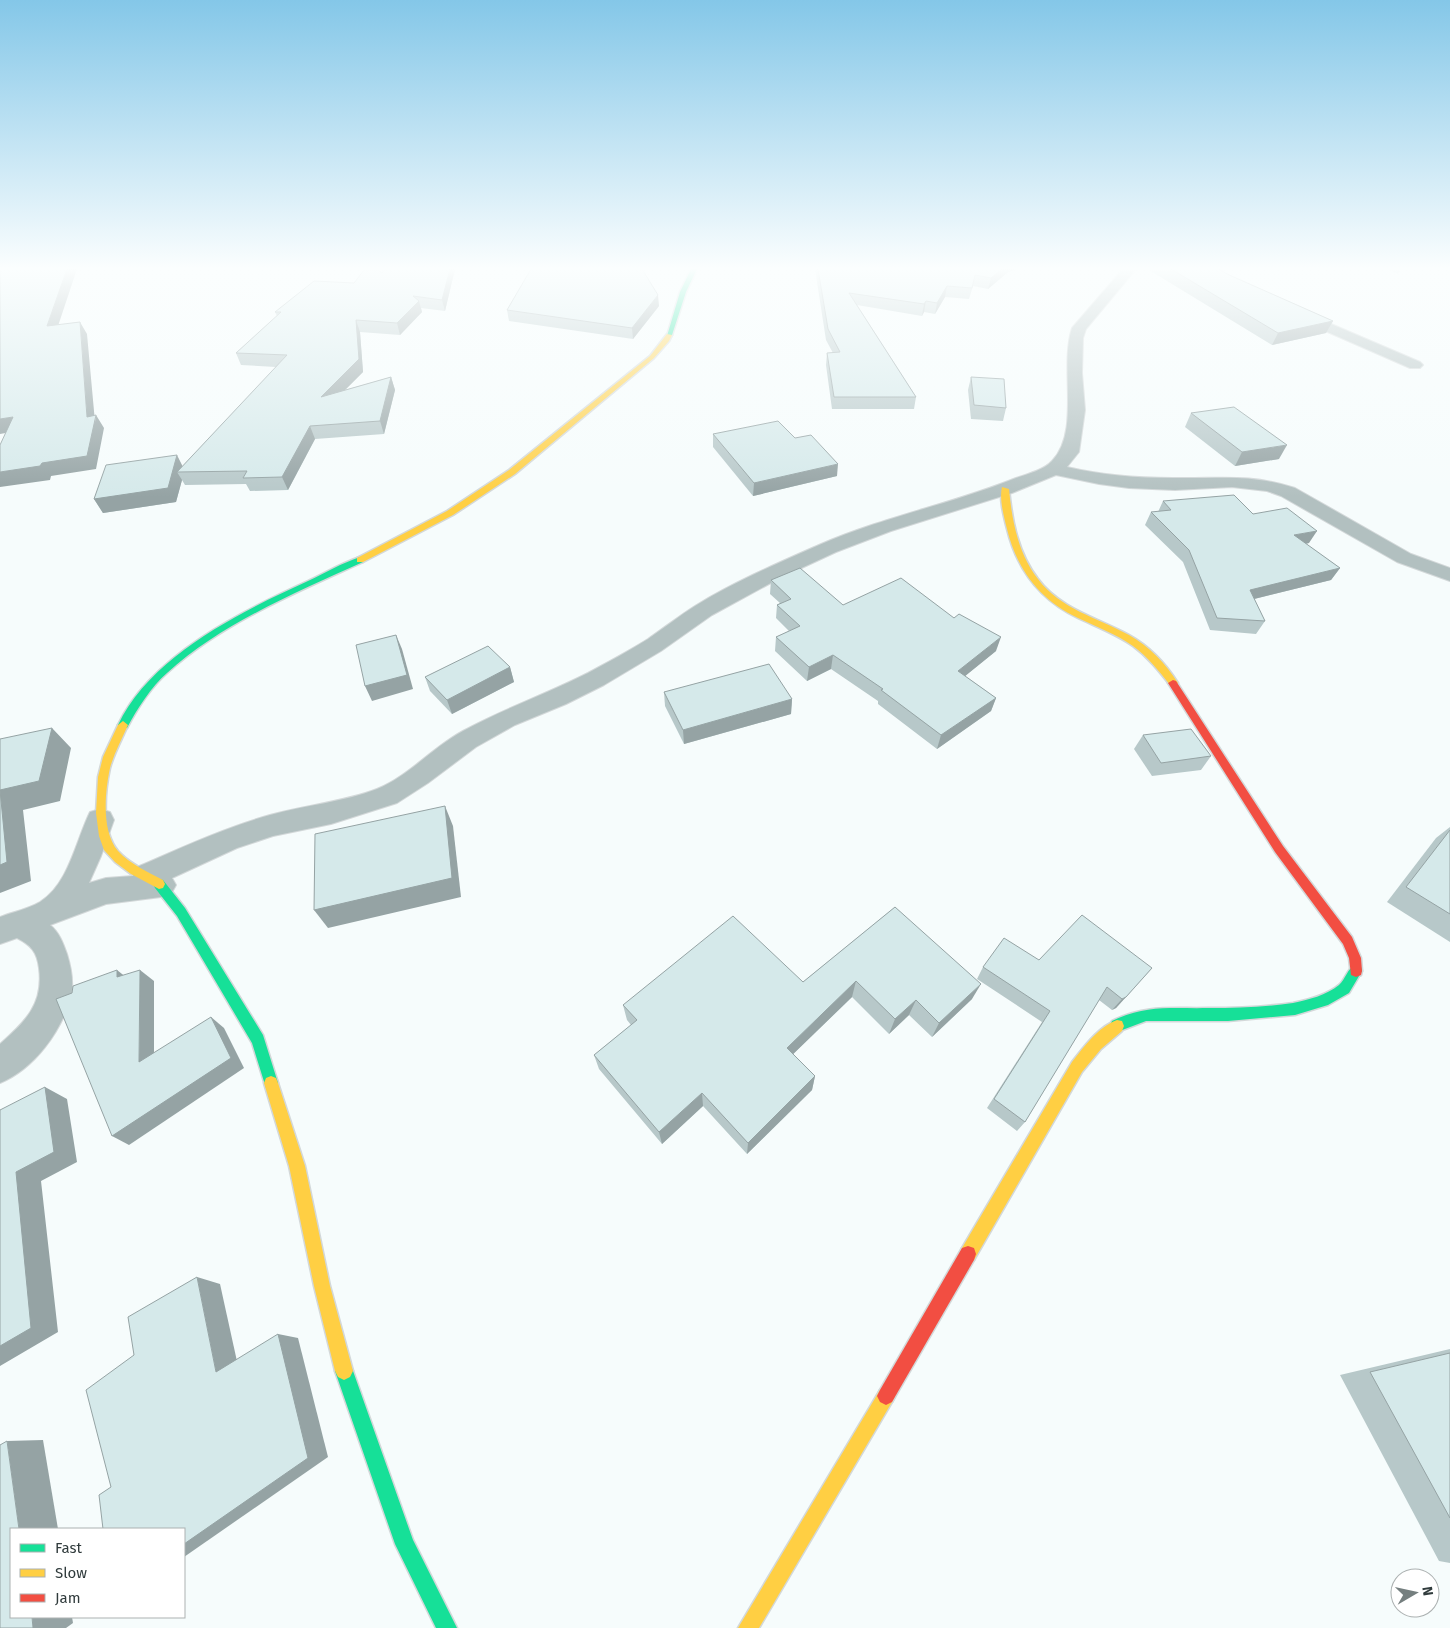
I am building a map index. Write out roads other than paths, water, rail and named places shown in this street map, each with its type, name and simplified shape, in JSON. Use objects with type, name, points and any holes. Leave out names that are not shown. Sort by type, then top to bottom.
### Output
[{"type":"street","points":[[50,911],[64,898],[79,876],[89,856],[100,820],[105,768],[128,714],[163,671],[206,638],[279,597],[382,550],[450,512],[512,472],[652,358],[662,345]]},
{"type":"street","points":[[10,928],[106,891],[154,880],[228,839],[273,825],[331,813],[387,796],[419,776],[467,740],[506,719],[596,679],[653,646],[704,610],[773,574],[829,548],[884,527],[1005,489],[1055,469],[1070,452],[1076,410],[1076,345]]},
{"type":"street","points":[[1369,345],[1415,365]]},
{"type":"street","points":[[1055,469],[1086,477],[1118,481],[1176,484],[1238,480],[1271,485],[1288,492],[1404,558],[1450,575]]},
{"type":"street","points":[[748,1628],[904,1365],[1077,1067],[1095,1044],[1112,1028],[1138,1016],[1184,1012],[1260,1013],[1324,1003],[1336,996],[1353,980],[1358,965],[1350,943],[1273,840],[1174,682],[1150,655],[1127,637],[1077,615],[1046,596],[1032,579],[1013,546],[1007,522],[1005,489]]},
{"type":"street","points":[[100,820],[105,840],[112,853],[125,864],[154,880],[181,912],[258,1040],[297,1166],[322,1286],[347,1382],[405,1544],[447,1628]]},
{"type":"street","points":[[0,1066],[24,1046],[44,1022],[56,994],[58,978],[48,942],[35,932],[10,928]]}]
